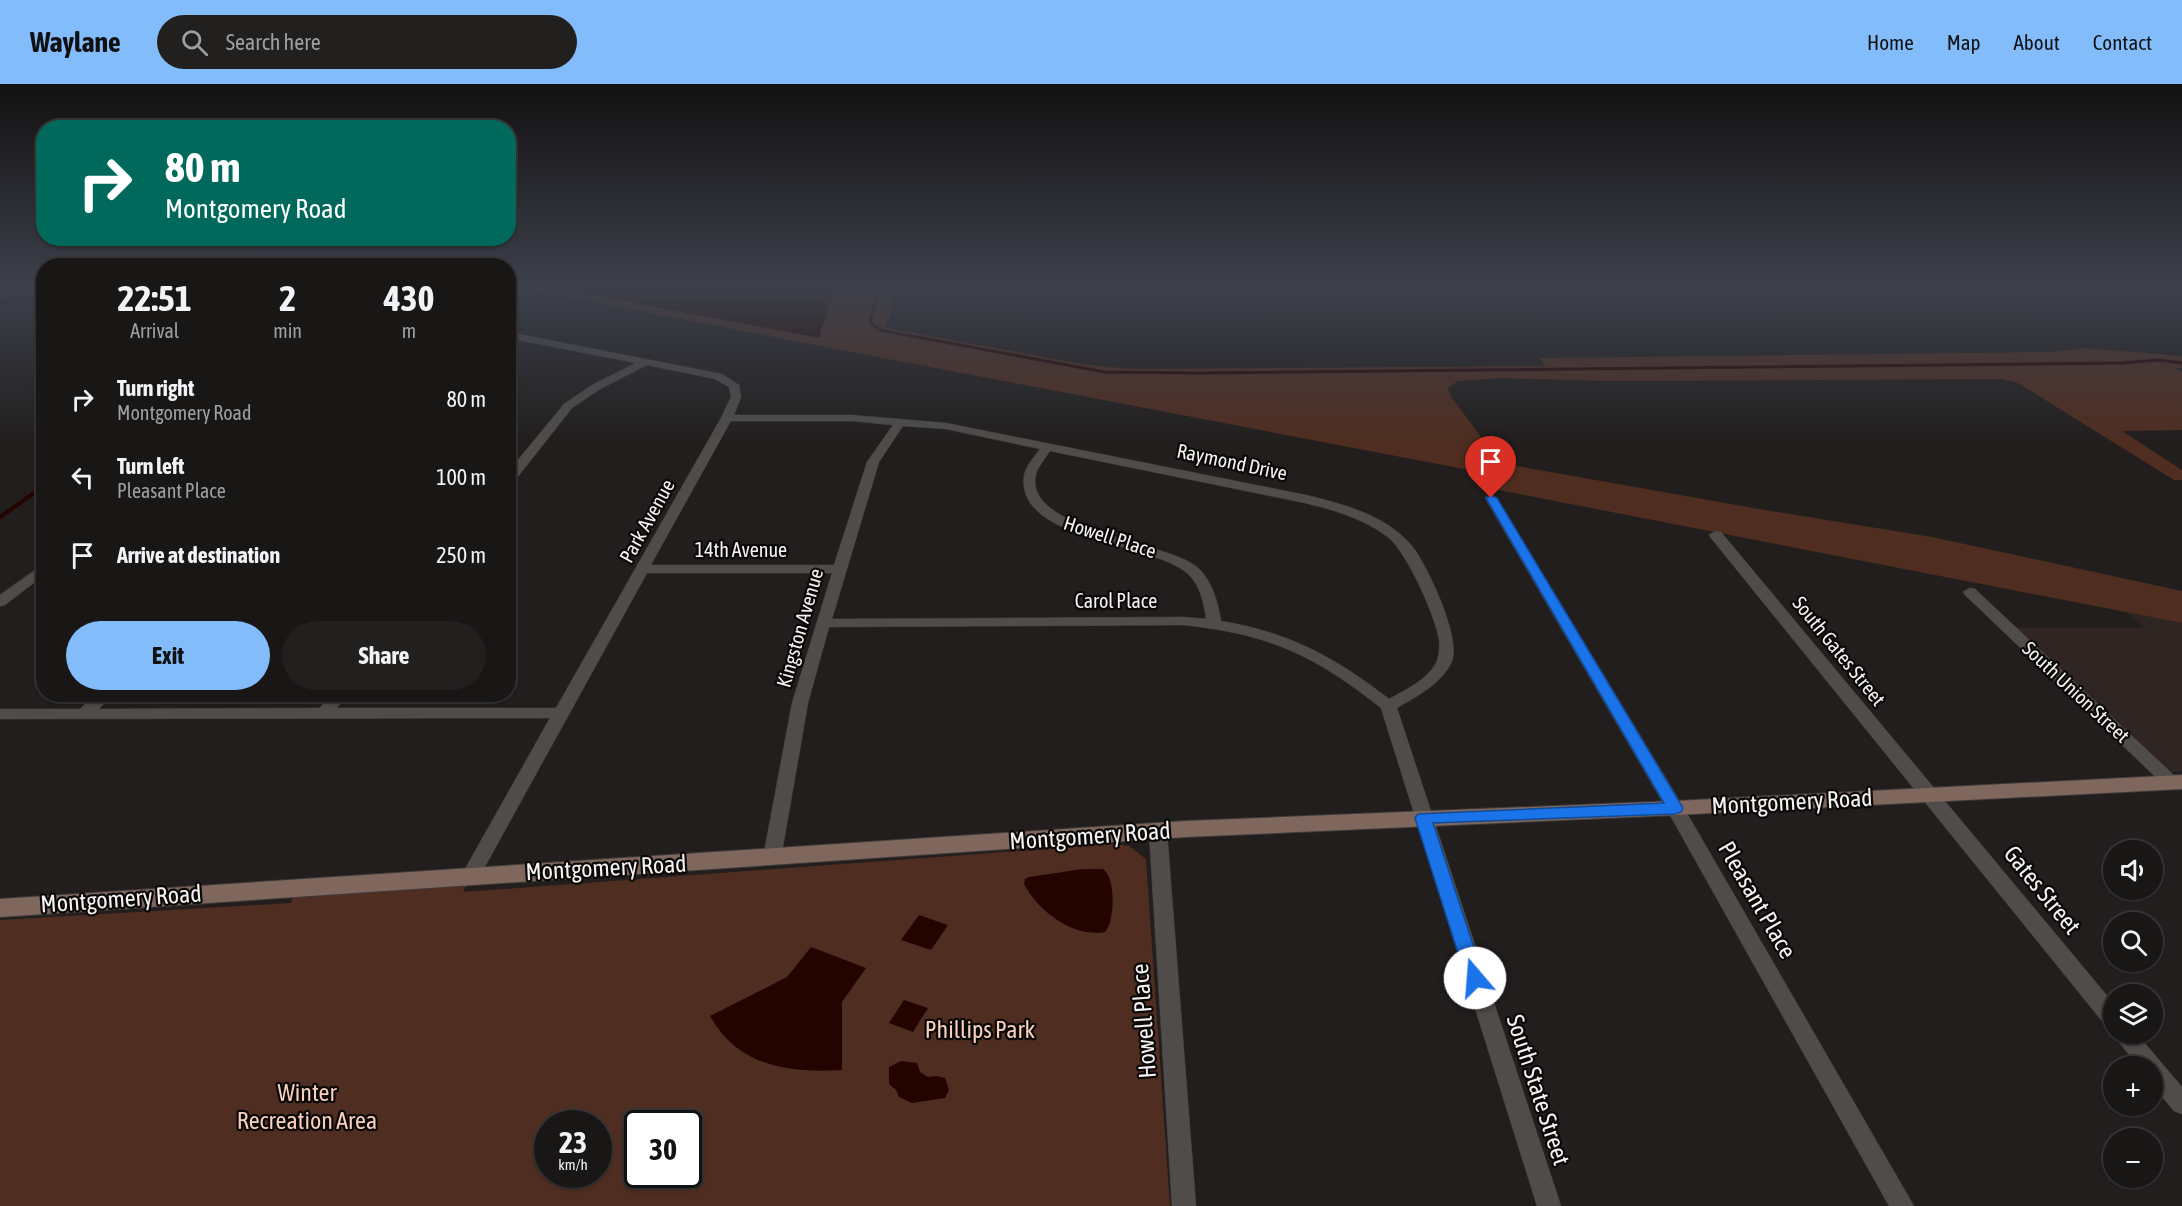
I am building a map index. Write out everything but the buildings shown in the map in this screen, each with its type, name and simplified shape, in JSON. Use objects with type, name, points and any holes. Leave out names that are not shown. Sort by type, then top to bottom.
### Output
[{"type":"street","name":"Park Avenue","points":[[470,876],[727,418],[736,397],[734,385],[718,376],[530,339],[516,340]]},
{"type":"street","points":[[516,471],[568,406],[596,387],[644,363]]},
{"type":"street","name":"Raymond Drive","points":[[727,418],[852,418],[965,429],[1333,506],[1357,514],[1392,534],[1405,546],[1415,562],[1446,634],[1448,647],[1444,662],[1436,675],[1388,706]]},
{"type":"street","name":"Kingston Avenue","points":[[772,858],[800,703],[823,623],[873,462],[901,421]]},
{"type":"street","name":"Howell Place","points":[[1048,445],[1037,458],[1028,480],[1035,501],[1043,511],[1074,529],[1161,554],[1190,568],[1206,589],[1211,602],[1214,623]]},
{"type":"street","name":"Pleasant Place","points":[[1491,498],[1675,808],[1902,1206]]},
{"type":"street","name":"South Gates Street","points":[[1716,535],[1929,794]]},
{"type":"street","name":"14th Avenue","points":[[642,569],[839,569]]},
{"type":"street","points":[[0,602],[36,574]]},
{"type":"street","name":"South Union Street","points":[[1970,592],[2178,786]]},
{"type":"street","name":"Carol Place","points":[[823,623],[1214,623],[1264,633],[1311,651],[1388,706]]},
{"type":"street","points":[[85,713],[97,702]]},
{"type":"street","points":[[325,713],[333,702]]},
{"type":"street","points":[[1388,706],[1423,818]]},
{"type":"street","points":[[0,714],[562,713]]},
{"type":"street","name":"Montgomery Road","points":[[0,908],[1158,832],[1929,794],[2178,786]]},
{"type":"street","name":"Gates Street","points":[[1929,794],[2103,1007]]},
{"type":"street","name":"South State Street","points":[[1423,818],[1549,1206]]},
{"type":"street","name":"Howell Place","points":[[1158,832],[1184,1206]]},
{"type":"street","points":[[2132,1044],[2143,1056]]},
{"type":"street","points":[[2163,1081],[2182,1104]]},
{"type":"shaded area","points":[[2127,612],[2182,623],[2182,771],[2170,772],[2015,628],[2145,628]]},
{"type":"shaded area","points":[[1083,869],[1103,869],[1110,881],[1113,900],[1111,919],[1105,932],[1093,933],[1069,927],[1047,913],[1024,884],[1025,879],[1029,877]]},
{"type":"shaded area","points":[[919,915],[948,925],[931,950],[901,940]]},
{"type":"shaded area","points":[[811,947],[866,968],[842,1002],[842,1070],[803,1070],[767,1063],[735,1046],[710,1016],[787,977]]},
{"type":"shaded area","points":[[904,1000],[928,1008],[913,1032],[889,1023]]},
{"type":"shaded area","points":[[901,1061],[917,1063],[920,1072],[928,1077],[945,1078],[949,1090],[945,1098],[912,1103],[899,1097],[896,1090],[889,1084],[889,1067]]},
{"type":"green space","points":[[781,338],[942,338],[1081,364],[1131,369],[1545,366],[1540,358],[2050,352],[2084,348],[2182,356],[2182,368],[2176,368],[2182,372],[2182,430],[2122,431],[2182,470],[2182,480],[2174,480],[2018,383],[2002,379],[1612,381],[1499,378],[1458,381],[1448,388],[1451,396],[1500,463],[1932,537],[2182,591],[2182,623],[1478,486],[1469,470]]},
{"type":"green space","name":"Phillips Park","points":[[1113,844],[1129,846],[1146,859],[1170,1206],[0,1206],[0,920],[291,903],[294,893],[470,876],[463,892]]},
{"type":"waterway","points":[[924,338],[1105,372],[1200,373],[2122,363],[2158,360],[2182,363]]},
{"type":"waterway","points":[[0,517],[36,492]]},
{"type":"route","points":[[1475,978],[1423,818],[1675,808],[1491,498]]},
{"type":"park label","name":"Winter Recreation Area","points":[[307,1107]]}]
